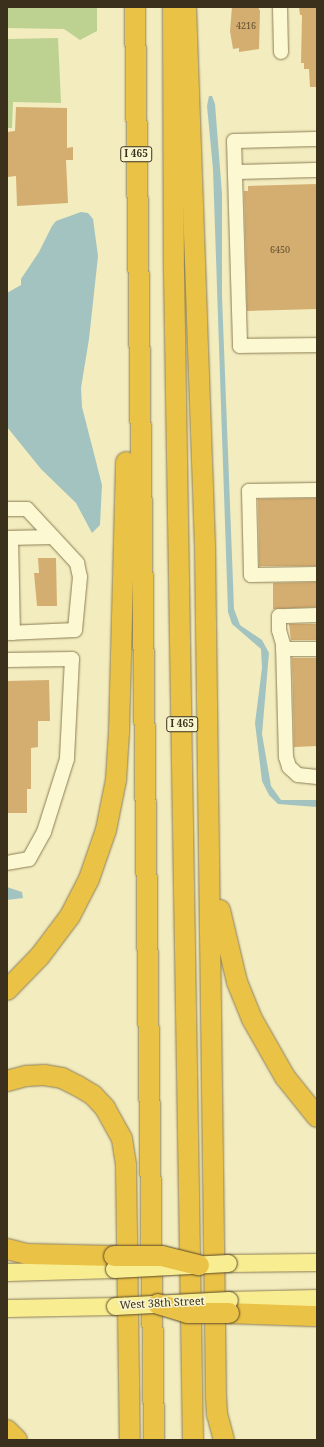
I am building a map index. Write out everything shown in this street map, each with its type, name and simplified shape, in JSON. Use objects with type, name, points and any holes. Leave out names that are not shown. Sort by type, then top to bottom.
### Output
[{"type":"highway","name":"I 465","points":[[135,7],[154,1440]]},
{"type":"highway","name":"I 465","points":[[173,7],[174,271],[193,1440]]},
{"type":"highway","points":[[186,7],[205,546],[210,825],[216,1396],[217,1414],[224,1440]]},
{"type":"highway","points":[[7,990],[40,956],[70,916],[95,863],[113,797],[121,691],[127,486],[125,374],[138,301]]},
{"type":"highway","points":[[210,825],[220,910],[237,982],[267,1049],[317,1117]]},
{"type":"highway","points":[[7,1080],[26,1076],[44,1075],[74,1084],[93,1095],[106,1108],[122,1139],[126,1165],[130,1440]]},
{"type":"highway","points":[[7,1249],[27,1254],[114,1263],[162,1256],[199,1265]]},
{"type":"highway","points":[[158,1304],[187,1313],[229,1306],[317,1316]]},
{"type":"highway","points":[[7,1430],[17,1440]]},
{"type":"main road","points":[[199,1265],[228,1263],[317,1262]]},
{"type":"main road","points":[[7,1272],[114,1263]]},
{"type":"main road","points":[[229,1306],[317,1298]]},
{"type":"main road","name":"West 38th Street","points":[[7,1308],[158,1304]]},
{"type":"street","points":[[280,7],[281,52]]},
{"type":"street","points":[[317,139],[234,141],[240,346],[317,345]]},
{"type":"street","points":[[235,172],[317,170]]},
{"type":"street","points":[[317,490],[249,492],[252,575],[317,574]]},
{"type":"street","points":[[7,509],[27,509],[53,537],[77,564],[80,576],[76,630],[10,633],[9,538],[53,537]]},
{"type":"street","points":[[317,615],[279,616],[283,649],[286,757],[289,766],[298,775],[317,777]]},
{"type":"street","points":[[283,649],[317,649]]},
{"type":"street","points":[[7,660],[72,659],[67,759],[44,832],[29,859],[7,863]]},
{"type":"green space","points":[[7,7],[97,7],[97,31],[80,40],[64,29],[7,28]]},
{"type":"green space","points":[[58,38],[61,103],[13,102],[12,128],[7,128],[7,39]]},
{"type":"water","points":[[209,96],[212,96],[215,104],[222,194],[222,296],[234,609],[240,625],[262,640],[269,653],[262,734],[271,786],[281,800],[317,800],[317,807],[278,804],[269,795],[262,781],[255,723],[262,668],[261,649],[232,624],[228,612],[213,169],[207,106]]},
{"type":"water","points":[[81,212],[88,213],[93,219],[98,256],[89,339],[81,388],[82,407],[102,485],[100,525],[92,533],[76,503],[41,469],[7,427],[7,293],[21,285],[21,279],[39,252],[56,221]]},
{"type":"water","points":[[7,887],[22,892],[23,898],[7,900]]},
{"type":"building","points":[[232,7],[258,7],[260,11],[259,49],[239,52],[239,48],[233,49],[230,31]]},
{"type":"building","points":[[299,7],[317,7],[317,87],[310,87],[309,69],[304,69],[304,63],[301,63],[302,15],[300,15]]},
{"type":"building","points":[[16,107],[67,108],[67,148],[73,147],[73,160],[66,160],[68,203],[17,206],[16,176],[7,177],[7,132],[15,131]]},
{"type":"building","points":[[317,184],[317,309],[247,311],[244,191],[248,191],[248,186]]},
{"type":"building","points":[[317,498],[317,566],[259,566],[258,499]]},
{"type":"building","points":[[38,558],[56,558],[57,606],[37,606],[34,573],[39,573]]},
{"type":"building","points":[[317,582],[317,607],[273,609],[273,583]]},
{"type":"building","points":[[289,624],[317,624],[317,640],[291,640]]},
{"type":"building","points":[[292,658],[317,658],[317,746],[294,747]]},
{"type":"building","points":[[49,680],[50,721],[38,721],[38,747],[31,748],[31,789],[27,789],[27,813],[7,813],[7,681]]}]
